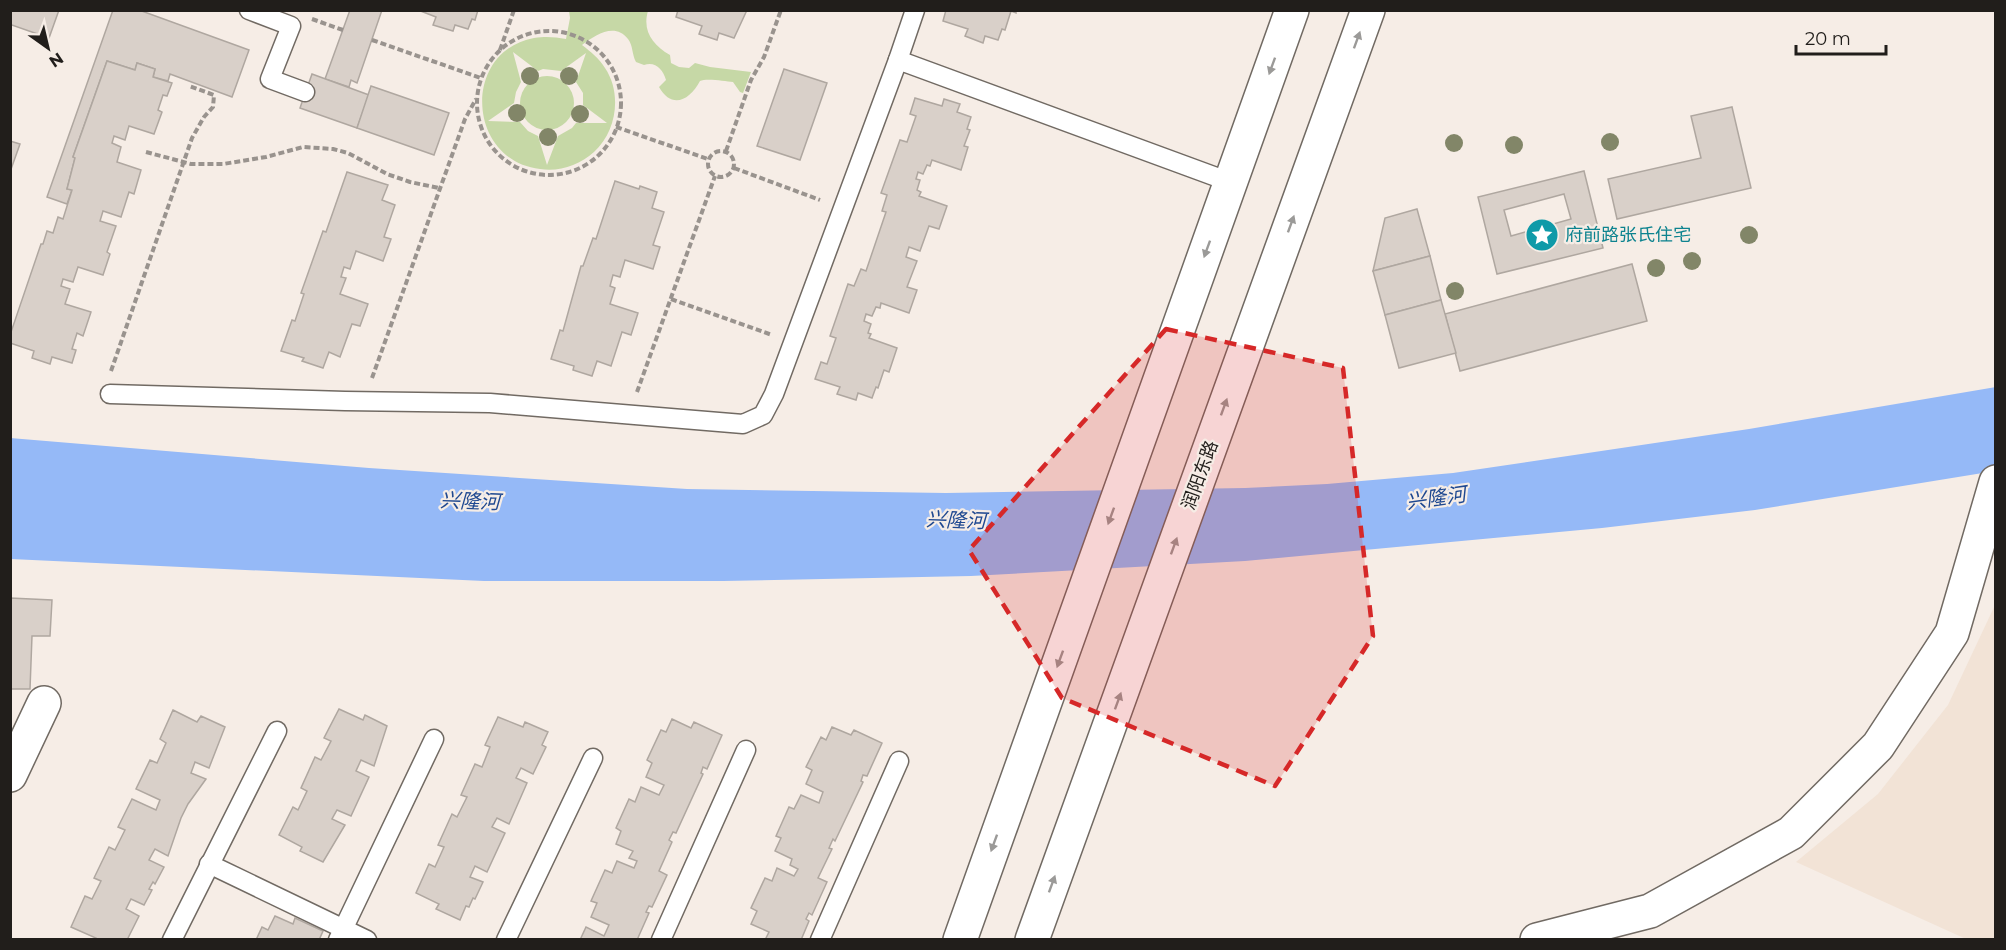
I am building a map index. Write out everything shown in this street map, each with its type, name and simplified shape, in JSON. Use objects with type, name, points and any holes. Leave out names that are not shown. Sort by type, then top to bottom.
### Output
[{"type":"main road","points":[[960,939],[1292,10]]},
{"type":"main road","name":"润阳东路","points":[[1032,939],[1368,10]]},
{"type":"main road","points":[[1537,939],[1650,911],[1791,833],[1878,746],[1952,633],[1995,482]]},
{"type":"main road","points":[[10,775],[44,703]]},
{"type":"lane","points":[[249,10],[294,16],[270,79],[305,92]]},
{"type":"lane","points":[[111,394],[490,402],[743,424],[763,415],[774,394],[915,10]]},
{"type":"lane","points":[[898,60],[1230,182]]},
{"type":"lane","points":[[172,939],[277,731]]},
{"type":"lane","points":[[341,934],[434,739]]},
{"type":"lane","points":[[661,939],[746,750]]},
{"type":"lane","points":[[506,939],[593,758]]},
{"type":"lane","points":[[820,939],[899,761]]},
{"type":"lane","points":[[209,864],[341,934],[367,939]]},
{"type":"path","points":[[500,51],[514,10]]},
{"type":"path","points":[[726,151],[751,80],[764,57],[781,10]]},
{"type":"path","points":[[294,16],[343,30]]},
{"type":"path","points":[[363,401],[465,119],[477,98],[488,65],[500,51],[514,40],[550,31],[569,34],[587,42],[602,54],[613,70],[619,89],[621,108],[608,144],[595,158],[579,169],[560,174],[541,175],[523,171],[506,161],[492,148],[483,133],[478,116],[477,98]]},
{"type":"path","points":[[372,40],[482,78]]},
{"type":"path","points":[[111,394],[103,393],[183,163],[196,128],[213,107],[214,95],[189,86]]},
{"type":"path","points":[[616,127],[708,159]]},
{"type":"path","points":[[146,152],[183,163],[223,164],[303,147],[333,149],[348,153],[387,174],[439,188]]},
{"type":"path","points":[[716,151],[726,151],[734,159],[734,168],[724,177],[716,176],[708,168],[708,159],[716,151]]},
{"type":"path","points":[[734,168],[843,208]]},
{"type":"path","points":[[630,414],[716,176]]},
{"type":"path","points":[[671,299],[793,343]]},
{"type":"highlighted area","points":[[1166,329],[1343,368],[1373,636],[1275,786],[1062,698],[969,550]]},
{"type":"shaded area","points":[[1995,605],[1995,939],[1966,939],[1796,862],[1878,794],[1948,705]]},
{"type":"green space","points":[[569,11],[648,11],[647,25],[650,37],[670,55],[671,63],[679,67],[689,68],[695,63],[751,72],[743,93],[733,82],[703,80],[686,97],[675,100],[664,94],[659,87],[666,80],[661,69],[652,64],[644,65],[636,62],[630,41],[623,34],[611,31],[593,37],[582,45],[603,64],[614,89],[614,112],[608,134],[594,152],[582,161],[562,168],[540,169],[516,161],[498,147],[487,127],[482,105],[485,83],[494,63],[511,47],[534,38],[566,39]],"holes":[[[513,52],[538,71],[543,69],[561,71],[586,53],[576,82],[583,93],[583,105],[607,123],[576,123],[558,136],[547,165],[538,136],[528,131],[520,122],[488,121],[514,103],[521,82]]]},
{"type":"green space","points":[[542,76],[552,76],[562,80],[570,88],[574,103],[570,118],[562,126],[552,130],[542,130],[532,126],[524,118],[520,108],[520,98],[524,88],[532,80]]},
{"type":"water","name":"兴隆河","points":[[1996,387],[1995,471],[1755,510],[1602,528],[1245,561],[971,576],[723,581],[484,581],[11,559],[10,438],[369,468],[687,489],[946,493],[1245,488],[1327,484],[1453,473],[1749,429]]},
{"type":"building","points":[[10,10],[59,10],[49,38],[10,26]]},
{"type":"building","points":[[113,10],[139,10],[249,50],[232,97],[170,74],[168,81],[153,77],[155,69],[137,63],[135,70],[107,61],[73,157],[75,158],[67,189],[72,190],[67,204],[47,197]]},
{"type":"building","points":[[350,10],[382,10],[357,83],[351,80],[349,87],[325,79]]},
{"type":"building","points":[[418,10],[478,10],[475,20],[472,19],[468,29],[455,25],[453,31],[433,25],[436,17]]},
{"type":"building","points":[[678,10],[747,10],[734,38],[719,33],[717,40],[699,34],[702,26],[676,17]]},
{"type":"building","points":[[946,10],[1016,10],[1016,13],[1011,11],[1005,30],[1002,29],[998,40],[985,36],[983,43],[965,36],[968,29],[943,21]]},
{"type":"building","points":[[107,61],[135,70],[137,63],[155,69],[153,77],[172,83],[167,96],[163,95],[158,110],[162,112],[154,134],[129,126],[125,140],[114,136],[112,143],[121,147],[117,162],[141,170],[134,194],[129,192],[121,217],[103,211],[100,221],[116,226],[107,252],[110,254],[103,275],[78,267],[73,282],[63,279],[61,286],[70,289],[65,304],[91,312],[83,336],[77,333],[72,349],[76,350],[72,363],[52,357],[50,364],[32,358],[34,351],[10,343],[10,335],[41,244],[43,244],[47,231],[53,233],[58,217],[63,219],[72,190],[67,189],[75,158],[73,157]]},
{"type":"building","points":[[784,69],[827,83],[800,160],[757,146]]},
{"type":"building","points":[[312,74],[369,95],[357,128],[300,108]]},
{"type":"building","points":[[371,86],[449,113],[434,155],[357,128]]},
{"type":"building","points":[[915,98],[942,106],[944,99],[960,104],[957,112],[971,117],[967,129],[970,130],[964,146],[968,147],[961,170],[932,160],[923,174],[918,172],[916,179],[920,180],[917,190],[921,192],[919,196],[947,206],[939,229],[929,226],[920,251],[909,247],[906,257],[917,261],[907,287],[917,290],[909,313],[881,303],[880,308],[876,307],[872,316],[866,314],[864,321],[871,324],[869,338],[897,348],[889,372],[884,370],[872,398],[858,393],[856,400],[837,394],[840,387],[815,379],[821,362],[827,364],[836,338],[830,336],[848,284],[854,286],[861,269],[866,271],[886,212],[882,211],[887,195],[881,193],[900,140],[907,142],[916,116],[910,114]]},
{"type":"building","points":[[1732,107],[1751,188],[1617,219],[1608,179],[1701,158],[1691,116]]},
{"type":"building","points":[[10,141],[20,144],[10,172]]},
{"type":"building","points":[[1584,171],[1603,248],[1497,274],[1478,197]],"holes":[[[1564,194],[1571,219],[1511,236],[1504,210]]]},
{"type":"building","points":[[347,172],[388,185],[382,200],[395,205],[384,237],[391,239],[383,261],[356,251],[350,269],[344,267],[341,277],[346,278],[340,294],[368,304],[360,326],[352,324],[340,357],[329,352],[323,368],[302,361],[304,358],[281,351],[292,320],[295,321],[304,294],[301,293]]},
{"type":"building","points":[[615,181],[657,192],[652,208],[664,212],[653,245],[660,247],[653,269],[625,260],[620,277],[613,275],[610,286],[615,288],[610,304],[638,313],[631,335],[622,332],[611,366],[597,361],[592,376],[573,370],[574,366],[551,359],[560,330],[563,331],[581,266],[583,266],[593,238],[596,239]]},
{"type":"building","points":[[1417,209],[1430,256],[1373,271],[1385,218]]},
{"type":"building","points":[[1430,256],[1441,300],[1385,315],[1373,271]]},
{"type":"building","points":[[1632,264],[1647,321],[1460,371],[1445,314]]},
{"type":"building","points":[[1441,300],[1456,353],[1399,368],[1385,315]]},
{"type":"building","points":[[10,598],[52,600],[50,636],[32,636],[30,689],[10,689]]},
{"type":"building","points":[[339,709],[363,720],[365,715],[387,726],[374,766],[361,760],[356,771],[369,777],[351,816],[337,810],[332,819],[345,825],[323,862],[300,851],[302,847],[279,835],[293,807],[298,810],[307,791],[301,788],[315,757],[321,760],[331,741],[324,738]]},
{"type":"building","points":[[173,710],[197,722],[201,716],[225,727],[209,768],[195,762],[191,773],[206,779],[181,818],[168,856],[155,849],[149,860],[164,867],[155,884],[153,882],[149,889],[152,890],[144,905],[131,899],[126,909],[139,916],[127,940],[95,940],[96,938],[71,927],[85,896],[92,899],[101,881],[94,878],[109,847],[115,850],[125,830],[118,827],[132,799],[156,810],[160,800],[136,789],[150,760],[157,763],[166,743],[160,739]]},
{"type":"building","points":[[498,717],[523,727],[525,722],[548,732],[542,745],[546,747],[533,774],[521,768],[516,778],[527,783],[509,824],[497,818],[492,827],[505,833],[487,872],[475,866],[470,877],[483,882],[475,899],[473,898],[469,907],[466,906],[460,920],[436,909],[439,904],[416,893],[429,864],[435,867],[444,847],[438,845],[452,814],[457,817],[467,797],[461,795],[475,764],[482,767],[490,747],[485,745]]},
{"type":"building","points":[[672,719],[691,728],[694,722],[722,735],[707,769],[703,767],[701,773],[703,774],[676,833],[673,832],[669,840],[672,842],[659,871],[667,875],[652,907],[649,906],[646,912],[649,913],[637,940],[580,940],[586,927],[604,936],[609,925],[591,917],[597,903],[591,901],[605,870],[612,873],[617,861],[634,868],[637,861],[629,858],[633,851],[616,844],[621,831],[616,828],[629,799],[635,802],[641,787],[659,795],[664,785],[646,777],[652,763],[647,760],[661,730],[666,732]]},
{"type":"building","points":[[832,727],[851,735],[854,730],[882,743],[867,776],[863,775],[861,781],[863,782],[835,841],[833,839],[829,848],[832,849],[818,878],[827,882],[812,915],[809,913],[806,919],[809,921],[801,940],[765,940],[769,932],[751,924],[757,911],[751,908],[765,878],[772,881],[777,868],[794,876],[798,869],[790,865],[792,859],[775,851],[781,838],[776,836],[789,807],[794,809],[801,795],[819,803],[823,792],[806,784],[812,770],[806,767],[821,737],[826,740]]},
{"type":"building","points":[[275,916],[293,924],[295,918],[323,931],[319,940],[256,940],[262,927],[268,930]]},
{"type":"place","name":"府前路张氏住宅","points":[[1542,235]]}]
